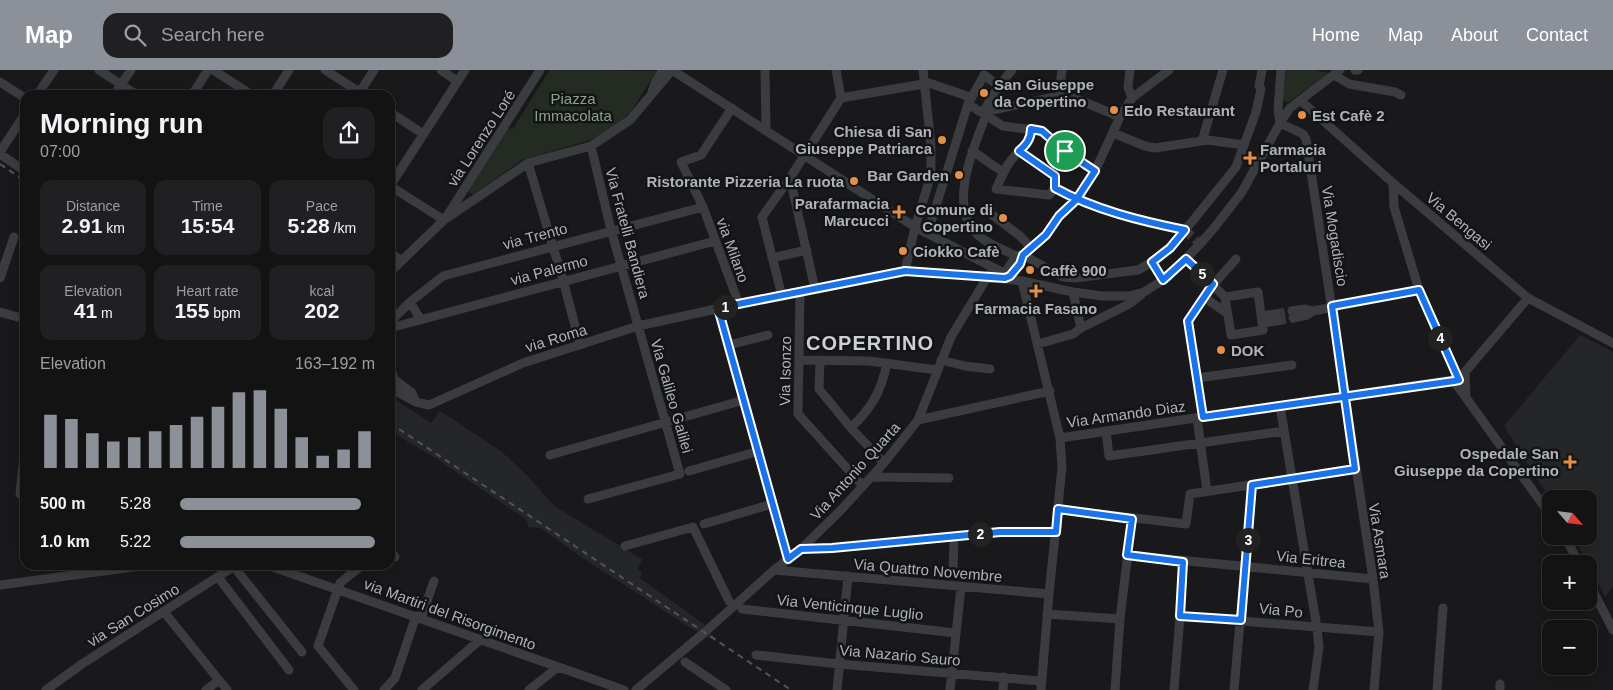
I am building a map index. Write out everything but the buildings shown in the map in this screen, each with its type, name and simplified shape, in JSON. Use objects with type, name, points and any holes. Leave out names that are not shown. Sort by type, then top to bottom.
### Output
[{"type":"street","points":[[40,90],[54,70]]},
{"type":"street","points":[[99,70],[129,90]]},
{"type":"street","points":[[118,90],[130,70]]},
{"type":"street","points":[[195,90],[208,70]]},
{"type":"street","points":[[213,70],[244,90]]},
{"type":"street","points":[[276,90],[290,70]]},
{"type":"street","points":[[325,70],[355,90]]},
{"type":"street","points":[[363,90],[374,70]]},
{"type":"street","points":[[441,70],[458,81]]},
{"type":"street","points":[[395,178],[465,70]]},
{"type":"street","name":"via Lorenzo Loré","points":[[444,220],[540,70]]},
{"type":"street","points":[[650,97],[656,81],[663,70]]},
{"type":"street","points":[[395,267],[444,220],[528,162],[591,146],[630,120],[672,70],[915,227],[928,232],[1007,276],[1073,292],[1114,296],[1130,296],[1144,292]]},
{"type":"street","points":[[765,70],[766,129]]},
{"type":"street","points":[[782,296],[762,217],[790,178],[841,98],[836,70]]},
{"type":"street","points":[[905,271],[915,227],[931,174],[931,146],[923,70]]},
{"type":"street","points":[[1012,70],[999,86],[984,114],[972,151],[964,187],[963,206],[967,221],[981,238],[1051,272],[1063,277],[1076,278],[1138,270],[1170,248],[1236,167],[1256,112],[1261,89],[1259,86],[1262,70]]},
{"type":"street","points":[[1059,96],[1062,70]]},
{"type":"street","points":[[1130,70],[1128,86],[1132,98]]},
{"type":"street","points":[[1019,256],[1046,235],[1059,216],[1076,200],[1095,171],[1120,117],[1132,98],[1169,70]]},
{"type":"street","points":[[1202,141],[1223,70]]},
{"type":"street","points":[[1280,123],[1278,110],[1281,70]]},
{"type":"street","points":[[1038,344],[1073,334],[1081,328],[1129,304],[1163,280],[1186,259],[1214,228],[1242,192],[1288,112],[1300,100],[1338,71],[1342,81],[1395,92],[1401,95]]},
{"type":"street","points":[[928,232],[969,100],[986,73],[999,86]]},
{"type":"street","points":[[0,82],[20,95]]},
{"type":"street","points":[[841,98],[929,83],[969,100],[984,114],[1003,126],[1042,131],[1065,151],[1095,171]]},
{"type":"street","points":[[984,114],[1059,96],[1077,99],[1120,117]]},
{"type":"street","name":"Via Bengasi","points":[[1300,100],[1393,183],[1528,298],[1613,343]]},
{"type":"street","name":"via Milano","points":[[732,108],[701,155],[681,162],[703,207],[739,304]]},
{"type":"street","points":[[1278,110],[1288,112]]},
{"type":"street","points":[[395,115],[423,134]]},
{"type":"street","points":[[20,122],[0,153],[20,167]]},
{"type":"street","name":"Via Mogadiscio","points":[[1280,123],[1303,134],[1306,140],[1345,397]]},
{"type":"street","points":[[1019,151],[1055,176],[1055,188],[1049,196],[996,189],[1004,172],[1019,151],[1026,144],[1033,130]]},
{"type":"street","points":[[1113,133],[1155,148],[1202,141],[1244,144]]},
{"type":"street","name":"Via Fratelli Bandiera","points":[[591,146],[611,230],[638,326]]},
{"type":"street","points":[[972,151],[1004,172]]},
{"type":"street","points":[[528,162],[580,345]]},
{"type":"street","points":[[931,174],[943,179]]},
{"type":"street","points":[[790,178],[815,289]]},
{"type":"street","points":[[1393,183],[1394,208],[1419,290],[1466,396],[1542,503]]},
{"type":"street","points":[[1055,188],[1076,200],[1134,218],[1185,230]]},
{"type":"street","points":[[395,189],[444,220]]},
{"type":"street","name":"via Trento","points":[[395,317],[410,302],[443,276],[703,207]]},
{"type":"street","points":[[991,214],[1020,236],[1031,248]]},
{"type":"street","points":[[0,278],[14,237]]},
{"type":"street","name":"via Palermo","points":[[395,327],[563,280],[715,241]]},
{"type":"street","points":[[772,258],[807,250]]},
{"type":"street","points":[[395,256],[401,260]]},
{"type":"street","points":[[1007,276],[1020,264],[1019,256]]},
{"type":"street","points":[[1186,259],[1225,297],[1231,335],[1263,330],[1258,292],[1225,297]]},
{"type":"street","points":[[1207,491],[1200,443],[1197,378],[1188,321],[1213,284],[1236,259]]},
{"type":"street","points":[[1152,262],[1163,280]]},
{"type":"street","name":"Via Antonio Quarta","points":[[636,690],[774,570],[801,549],[840,511],[884,463],[918,420],[950,337],[992,267]]},
{"type":"street","name":"via Roma","points":[[416,402],[429,405],[523,363],[638,326],[718,308],[905,271],[1007,276]]},
{"type":"street","points":[[1022,281],[1050,391],[1060,438],[1062,467],[1041,685]]},
{"type":"street","points":[[1292,315],[1305,309],[1313,311],[1419,290]]},
{"type":"street","name":"Via Isonzo","points":[[800,292],[798,414],[863,486]]},
{"type":"street","points":[[1073,292],[1081,328]]},
{"type":"street","points":[[1114,296],[1117,305],[1115,311]]},
{"type":"street","points":[[1205,298],[1227,313]]},
{"type":"street","points":[[1466,396],[1461,392],[1459,378],[1528,298]]},
{"type":"street","points":[[410,302],[421,320]]},
{"type":"street","points":[[718,308],[788,559]]},
{"type":"street","points":[[0,312],[20,318]]},
{"type":"street","points":[[1262,319],[1276,317]]},
{"type":"street","name":"Via Galileo Galilei","points":[[588,499],[680,474],[638,326]]},
{"type":"street","points":[[729,345],[768,335]]},
{"type":"street","points":[[799,360],[869,361],[937,370]]},
{"type":"street","points":[[941,360],[965,366],[990,369]]},
{"type":"street","points":[[820,361],[820,389],[851,428],[884,463]]},
{"type":"street","points":[[851,428],[868,412],[883,383],[887,363]]},
{"type":"street","points":[[1197,378],[1292,365]]},
{"type":"street","name":"Via Armando Diaz","points":[[1060,438],[1345,397],[1459,378]]},
{"type":"street","points":[[395,383],[412,392],[416,402]]},
{"type":"street","points":[[395,391],[416,402]]},
{"type":"street","points":[[918,420],[1050,391]]},
{"type":"street","name":"Via Asmara","points":[[1345,397],[1373,579],[1378,632],[1374,690]]},
{"type":"street","points":[[550,455],[744,400]]},
{"type":"street","points":[[1280,406],[1317,628],[1318,647],[1313,690]]},
{"type":"street","points":[[1106,431],[1109,456],[1284,431]]},
{"type":"street","points":[[689,471],[759,451]]},
{"type":"street","points":[[1058,509],[1186,524],[1190,494],[1355,469]]},
{"type":"street","points":[[872,477],[949,478]]},
{"type":"street","points":[[1234,690],[1252,485]]},
{"type":"street","points":[[704,524],[772,504]]},
{"type":"street","points":[[1115,690],[1120,619],[1132,519]]},
{"type":"street","points":[[625,546],[693,527],[729,601]]},
{"type":"street","points":[[801,549],[832,548],[1000,532],[1056,532]]},
{"type":"street","points":[[953,573],[954,537]]},
{"type":"street","name":"Via Eritrea","points":[[1127,555],[1183,562],[1246,566],[1373,579]]},
{"type":"street","points":[[1174,690],[1183,562]]},
{"type":"street","points":[[0,585],[111,570]]},
{"type":"street","name":"via San Cosimo","points":[[46,690],[82,664],[229,570]]},
{"type":"street","points":[[238,570],[302,652]]},
{"type":"street","name":"via Martiri del Risorgimento","points":[[283,570],[624,690]]},
{"type":"street","points":[[354,690],[318,646],[340,583],[356,570]]},
{"type":"street","name":"Via Quattro Novembre","points":[[774,570],[1049,594]]},
{"type":"street","points":[[837,690],[848,576]]},
{"type":"street","points":[[218,577],[289,670]]},
{"type":"street","points":[[384,690],[395,678],[434,582]]},
{"type":"street","points":[[950,690],[961,587]]},
{"type":"street","points":[[1597,599],[1613,630]]},
{"type":"street","points":[[1437,690],[1443,608]]},
{"type":"street","name":"Via Venticinque Luglio","points":[[742,609],[956,633]]},
{"type":"street","points":[[164,612],[227,690]]},
{"type":"street","points":[[1047,614],[1120,619]]},
{"type":"street","name":"Via Po","points":[[1180,616],[1378,632]]},
{"type":"street","points":[[422,690],[481,639]]},
{"type":"street","name":"Via Nazario Sauro","points":[[756,655],[839,664],[1004,677],[1041,685]]},
{"type":"street","points":[[685,662],[726,690]]},
{"type":"street","points":[[529,690],[558,667]]},
{"type":"street","points":[[1003,690],[1004,677]]},
{"type":"street","points":[[206,690],[219,680]]},
{"type":"shaded area","name":"Ospedale San Giuseppe da Copertino","points":[[1580,335],[1613,352],[1613,586],[1605,597],[1597,582],[1597,555],[1583,555],[1578,545],[1598,545],[1598,490],[1544,490],[1504,426]]},
{"type":"shaded area","points":[[395,399],[431,423],[440,411],[502,452],[527,475],[554,506],[642,559],[638,569],[642,572],[640,578],[705,625],[702,628],[714,636],[711,639],[686,625],[578,555],[541,528],[528,527],[528,523],[524,518],[437,459],[395,434]]},
{"type":"green space","name":"Piazza Immacolata","points":[[549,70],[657,71],[631,111],[621,122],[608,131],[590,140],[522,160],[474,194],[469,193],[468,189],[505,128],[513,129]]},
{"type":"green space","points":[[1286,70],[1315,70],[1329,73],[1287,103],[1283,99]]},
{"type":"tunnel","points":[[1185,230],[1200,244]]},
{"type":"tunnel","points":[[1276,314],[1292,311]]},
{"type":"tunnel","points":[[1277,321],[1293,318]]},
{"type":"railway","points":[[0,164],[20,178]]},
{"type":"railway","points":[[395,426],[791,690]]},
{"type":"place","name":"San Giuseppe da Copertino","points":[[984,93]]},
{"type":"place","name":"Edo Restaurant","points":[[1114,110]]},
{"type":"place","name":"Est Cafè 2","points":[[1302,115]]},
{"type":"place","name":"Chiesa di San Giuseppe Patriarca","points":[[942,140]]},
{"type":"place","name":"Farmacia Portaluri","points":[[1250,158]]},
{"type":"place","name":"Bar Garden","points":[[959,175]]},
{"type":"place","name":"Ristorante Pizzeria La ruota","points":[[854,181]]},
{"type":"place","name":"Parafarmacia Marcucci","points":[[899,212]]},
{"type":"place","name":"Comune di Copertino","points":[[1003,218]]},
{"type":"place","name":"Ciokko Cafè","points":[[903,251]]},
{"type":"place","name":"Caffè 900","points":[[1030,270]]},
{"type":"place","name":"Farmacia Fasano","points":[[1036,291]]},
{"type":"place","name":"DOK","points":[[1221,350]]},
{"type":"place","name":"Ospedale San Giuseppe da Copertino","points":[[1570,462]]},
{"type":"district","name":"COPERTINO","points":[[870,343]]},
{"type":"route","points":[[1065,151],[1042,131],[1031,129],[1031,136],[1019,151],[1055,176],[1055,188],[1076,200],[1154,224],[1185,230],[1170,248],[1152,262],[1163,280],[1186,259],[1213,284],[1188,321],[1203,417],[1345,397],[1459,380],[1419,290],[1332,306],[1345,397],[1355,469],[1252,485],[1241,620],[1180,616],[1183,562],[1127,555],[1132,519],[1058,509],[1056,532],[1000,532],[832,548],[801,549],[788,559],[718,308],[905,271],[1005,278],[1010,276],[1020,264],[1023,255],[1046,235],[1059,216],[1076,200],[1095,171],[1065,151]]}]
